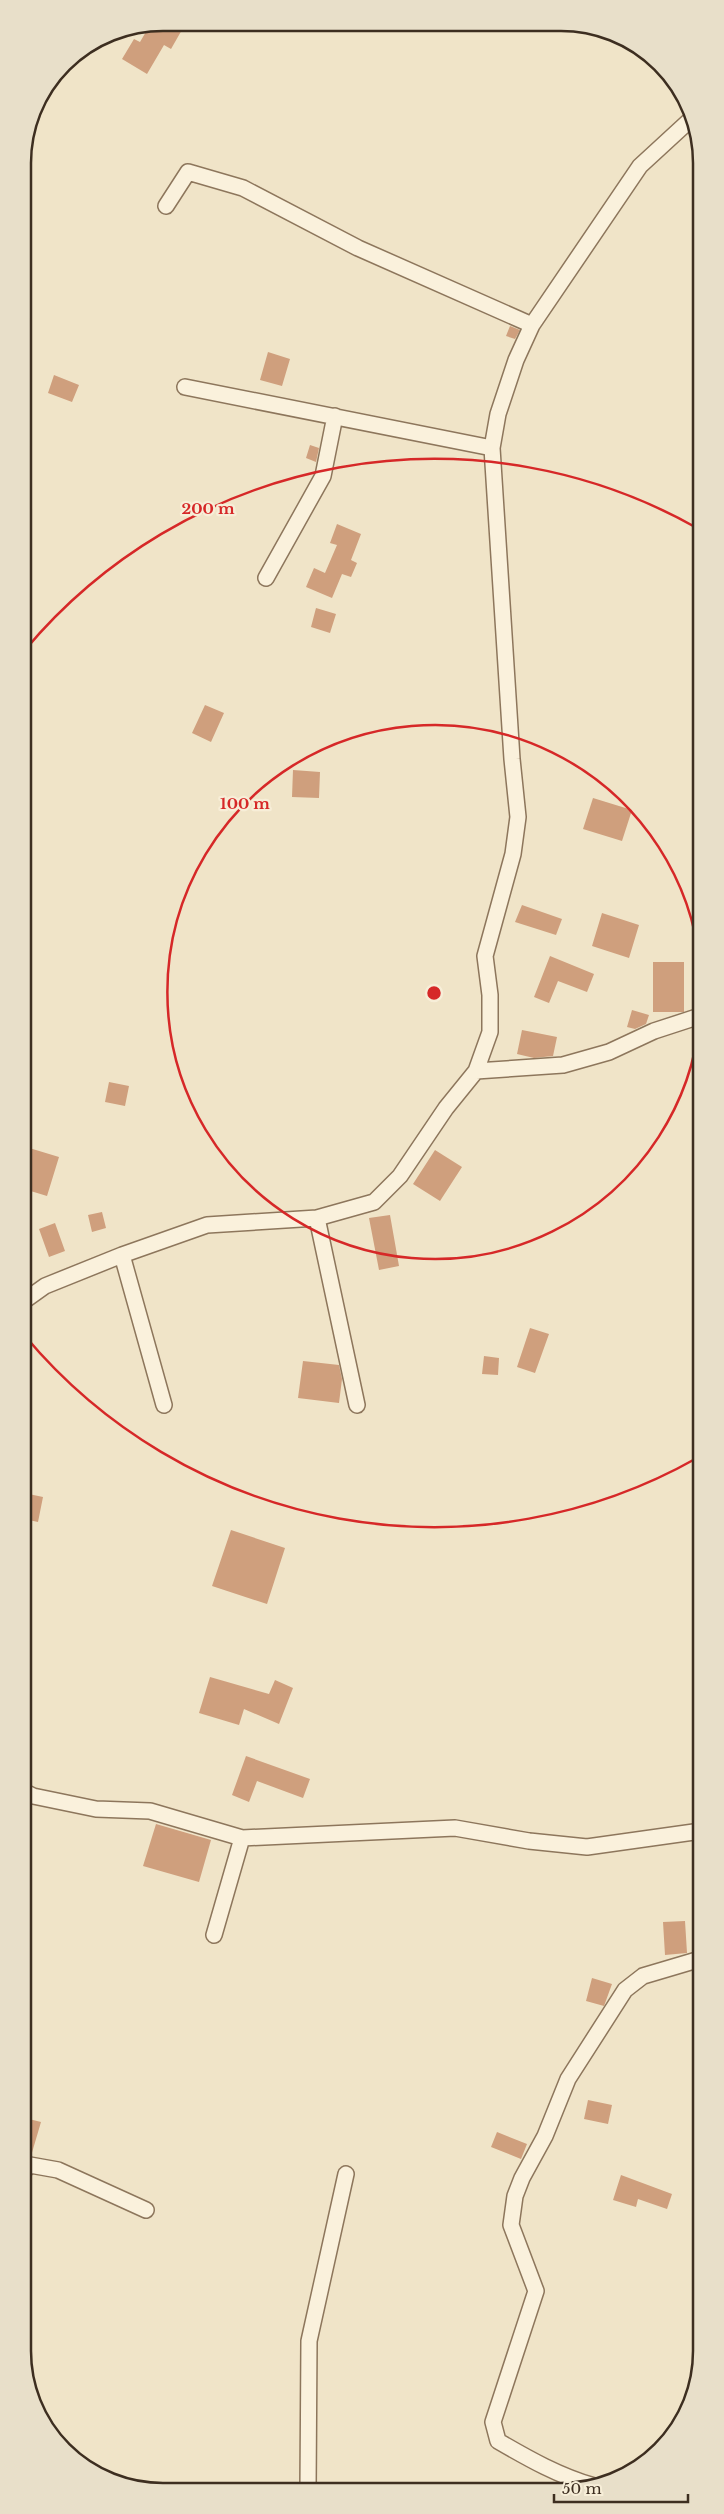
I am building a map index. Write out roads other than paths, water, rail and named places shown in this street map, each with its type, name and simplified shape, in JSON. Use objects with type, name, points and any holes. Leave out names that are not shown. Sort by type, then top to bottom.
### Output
[{"type":"street","points":[[31,1296],[45,1286],[122,1255],[207,1225],[316,1218],[374,1202],[400,1176],[446,1108],[476,1070],[490,1032],[490,995],[485,956],[513,854],[518,817],[512,759],[492,448],[498,414],[516,360],[532,325],[640,166],[686,123]]},
{"type":"street","points":[[166,206],[188,172],[243,188],[358,248],[532,325]]},
{"type":"street","points":[[185,387],[492,448]]},
{"type":"street","points":[[266,578],[323,476],[334,416]]},
{"type":"street","points":[[476,1070],[564,1065],[609,1052],[654,1031],[693,1018]]},
{"type":"street","points":[[316,1218],[357,1405]]},
{"type":"street","points":[[122,1255],[164,1405]]},
{"type":"street","points":[[31,1795],[96,1809],[150,1811],[242,1838],[454,1828],[529,1841],[587,1847],[692,1832]]},
{"type":"street","points":[[214,1935],[242,1838]]},
{"type":"street","points":[[567,2482],[498,2441],[493,2422],[536,2291],[511,2224],[515,2196],[522,2178],[545,2136],[568,2080],[625,1990],[642,1976],[692,1961]]},
{"type":"street","points":[[31,2165],[58,2170],[146,2210]]},
{"type":"street","points":[[308,2483],[309,2341],[346,2174]]}]
